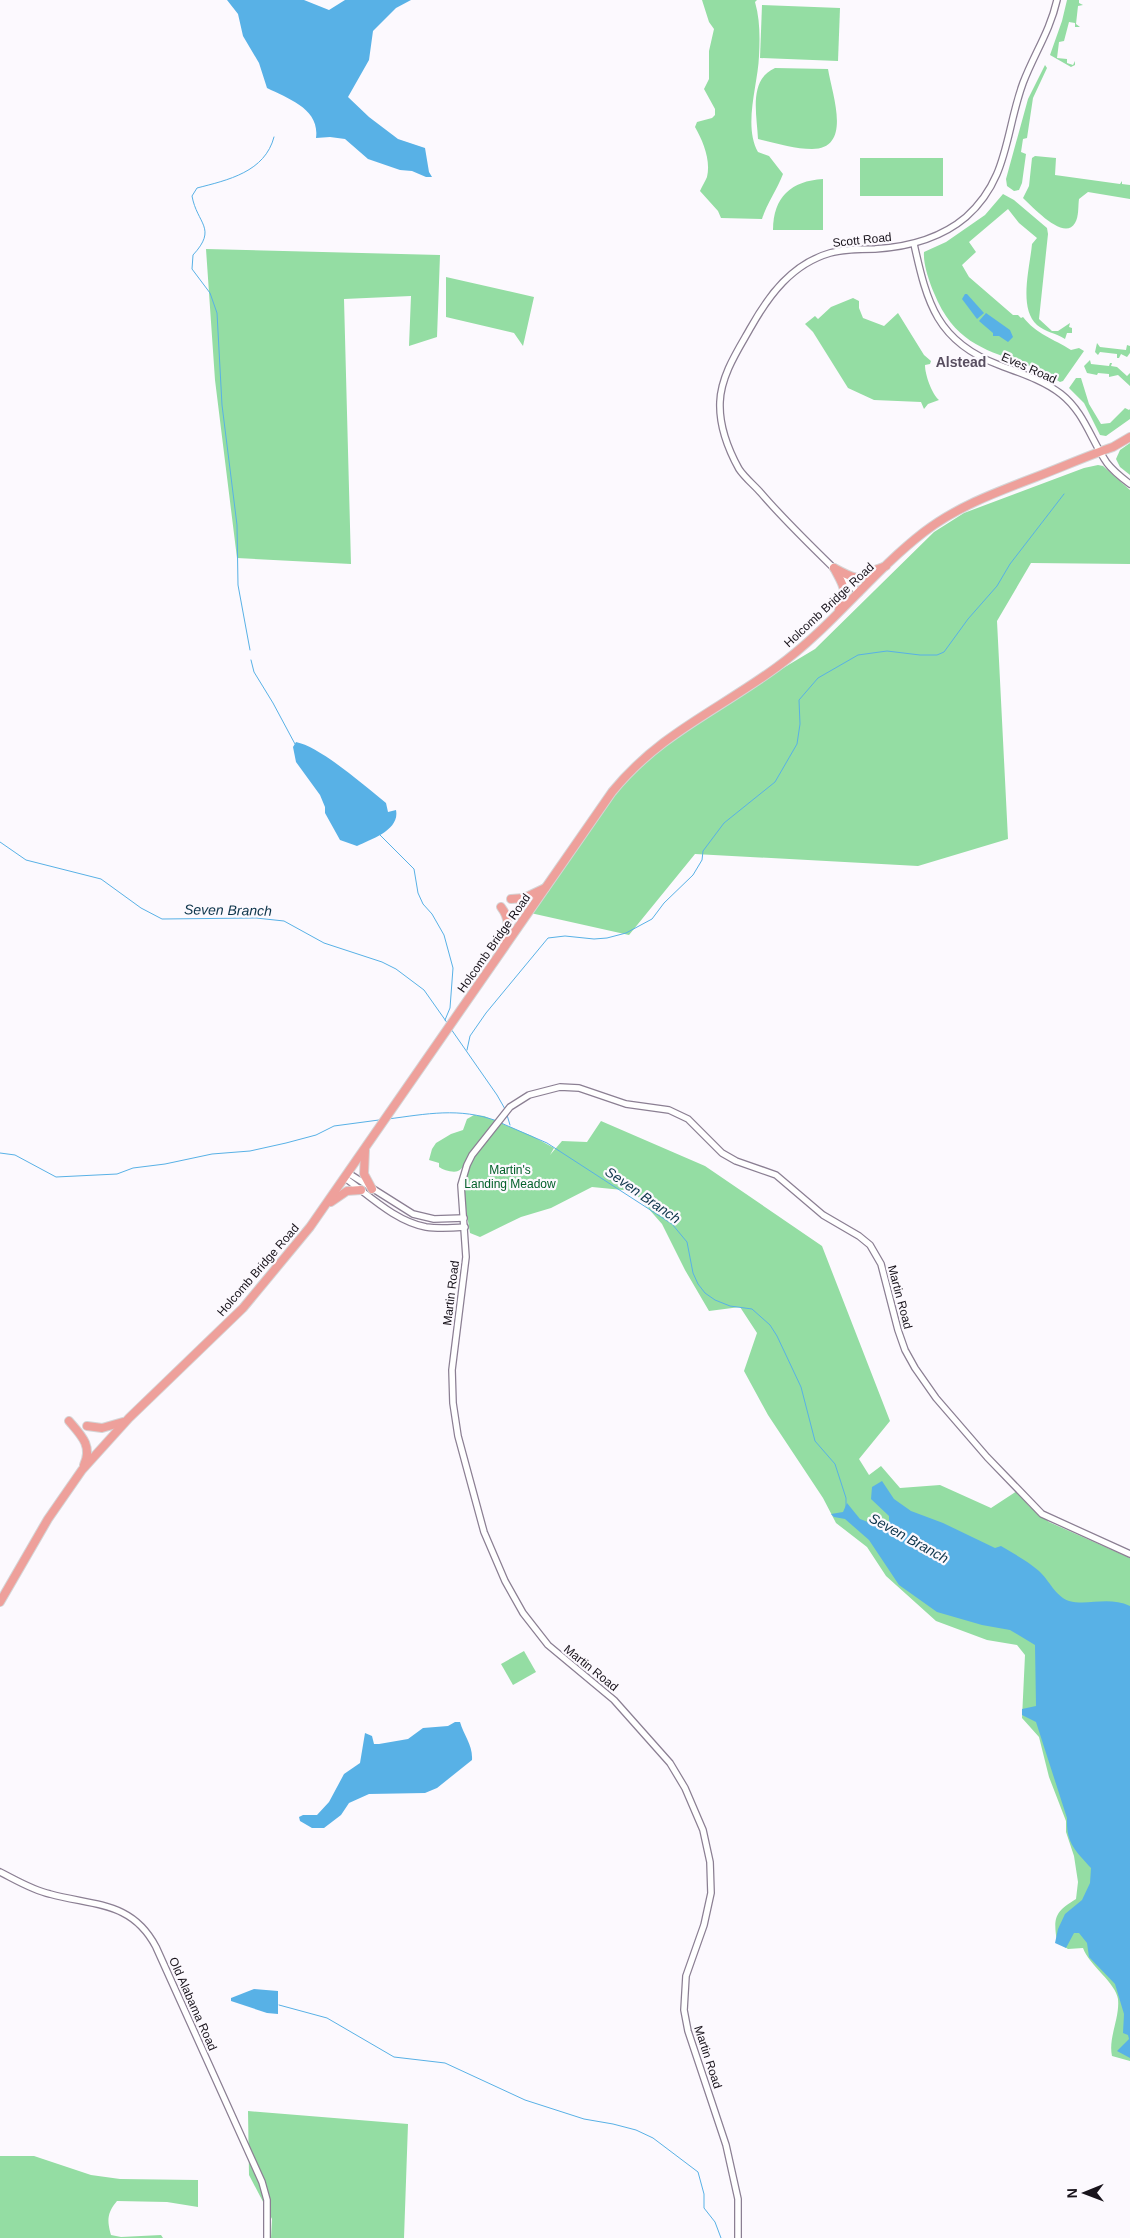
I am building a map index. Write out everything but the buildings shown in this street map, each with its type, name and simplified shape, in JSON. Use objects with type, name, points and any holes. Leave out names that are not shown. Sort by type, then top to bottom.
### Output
[{"type":"main road","name":"Holcomb Bridge Road","points":[[0,1602],[48,1519],[82,1470],[129,1418],[242,1308],[288,1255],[326,1206],[612,792],[640,761],[669,737],[776,668],[813,638],[922,533],[958,510],[1113,447],[1130,436]]},
{"type":"main road","points":[[834,568],[856,579],[864,578],[875,570],[887,566]]},
{"type":"main road","points":[[834,568],[844,584],[845,591],[836,616]]},
{"type":"main road","points":[[511,899],[524,898],[547,887]]},
{"type":"main road","points":[[501,907],[506,913],[509,928],[501,954]]},
{"type":"main road","points":[[365,1150],[364,1174],[372,1189]]},
{"type":"main road","points":[[326,1206],[347,1191],[361,1190]]},
{"type":"main road","points":[[87,1426],[108,1427],[119,1424],[129,1418]]},
{"type":"main road","points":[[69,1421],[85,1439],[88,1457],[82,1470]]},
{"type":"street","name":"Scott Road","points":[[859,593],[774,508],[740,470],[728,447],[722,424],[720,401],[725,380],[732,360],[758,314],[780,285],[794,271],[810,261],[830,253],[914,244],[943,233],[966,217],[982,199],[1002,166],[1023,82],[1046,37],[1057,0]]},
{"type":"street","name":"Eves Road","points":[[914,244],[931,308],[945,329],[958,343],[980,357],[1035,379],[1060,393],[1081,415],[1109,465],[1130,484]]},
{"type":"street","name":"Martin Road","points":[[738,2238],[738,2199],[728,2152],[688,2031],[684,2010],[684,1988],[704,1925],[710,1893],[710,1862],[706,1841],[685,1788],[670,1763],[614,1700],[560,1657],[538,1634],[523,1613],[494,1558],[484,1532],[464,1456],[453,1403],[453,1355],[466,1257],[461,1186],[472,1155],[502,1114],[529,1095],[539,1091],[570,1087],[589,1090],[626,1104],[659,1108],[679,1114],[697,1127],[722,1153],[736,1161],[776,1175],[823,1215],[859,1236],[870,1245],[881,1264],[898,1330],[906,1350],[914,1368],[936,1398],[1042,1514],[1130,1554]]},
{"type":"street","points":[[347,1176],[418,1216],[434,1219],[464,1218]]},
{"type":"street","points":[[347,1176],[361,1190],[414,1224],[436,1228],[465,1227]]},
{"type":"street","name":"Old Alabama Road","points":[[0,1872],[47,1894],[116,1908],[132,1917],[146,1930],[156,1947],[262,2182],[266,2200],[267,2238]]},
{"type":"green space","points":[[702,0],[757,0],[755,2],[759,22],[759,49],[752,105],[752,130],[758,152],[769,156],[783,174],[762,219],[721,218],[718,211],[700,191],[707,177],[708,164],[703,144],[695,127],[697,122],[712,118],[715,115],[715,109],[704,89],[709,79],[709,51],[714,29],[709,22]]},
{"type":"green space","points":[[1067,0],[1079,0],[1079,3],[1083,5],[1078,6],[1076,24],[1080,27],[1075,27],[1075,23],[1069,22],[1064,41],[1059,42],[1057,58],[1067,59],[1067,63],[1073,65],[1075,61],[1075,65],[1071,67],[1050,55]]},
{"type":"green space","points":[[762,5],[840,8],[838,61],[760,58]]},
{"type":"green space","points":[[1045,65],[1047,68],[1033,98],[1027,138],[1023,139],[1021,152],[1026,154],[1022,183],[1019,190],[1014,191],[1007,186],[1006,179],[1028,99]]},
{"type":"green space","points":[[775,68],[828,69],[837,118],[836,130],[832,140],[825,147],[799,148],[758,139],[757,89],[766,74]]},
{"type":"green space","points":[[1035,156],[1056,158],[1055,175],[1120,184],[1122,181],[1122,184],[1130,185],[1130,199],[1088,192],[1079,199],[1078,215],[1075,223],[1070,228],[1056,226],[1023,198],[1029,186],[1032,158]]},
{"type":"green space","points":[[860,158],[943,158],[943,196],[860,196]]},
{"type":"green space","points":[[823,179],[823,230],[773,230],[776,208],[786,193],[802,183]]},
{"type":"green space","points":[[1003,194],[1014,200],[1047,228],[1048,234],[1039,319],[1052,331],[1058,331],[1070,323],[1069,327],[1072,328],[1072,333],[1067,333],[1065,339],[1040,327],[1031,318],[1028,308],[1027,287],[1032,244],[1037,238],[1019,223],[1008,209],[969,242],[976,252],[962,265],[969,277],[1013,315],[1023,317],[1039,332],[1071,350],[1079,348],[1084,351],[1063,381],[1060,382],[1041,371],[972,342],[958,331],[945,315],[928,278],[924,262],[924,252],[946,242],[985,215]]},
{"type":"green space","points":[[206,249],[440,255],[437,337],[409,346],[411,296],[344,299],[351,564],[237,558],[215,380]]},
{"type":"green space","points":[[446,277],[534,297],[523,346],[514,333],[446,317]]},
{"type":"green space","points":[[853,298],[859,301],[859,308],[863,318],[884,326],[898,313],[924,355],[931,361],[930,364],[925,365],[926,374],[931,389],[939,400],[928,404],[924,409],[921,402],[874,400],[848,388],[813,332],[805,324],[815,316],[818,319],[831,307]]},
{"type":"green space","points":[[1097,343],[1100,347],[1126,350],[1127,345],[1130,346],[1130,353],[1127,357],[1121,354],[1119,358],[1117,358],[1117,354],[1100,352],[1098,355],[1095,352]]},
{"type":"green space","points":[[1090,360],[1091,364],[1109,366],[1112,363],[1111,366],[1117,367],[1127,376],[1130,373],[1130,386],[1118,375],[1109,377],[1109,374],[1098,373],[1097,375],[1087,373],[1084,366]]},
{"type":"green space","points":[[1076,378],[1081,378],[1089,404],[1101,424],[1110,423],[1125,408],[1130,409],[1130,419],[1106,436],[1100,435],[1084,403],[1069,388]]},
{"type":"green space","points":[[1130,443],[1130,475],[1120,467],[1116,459],[1120,450]]},
{"type":"green space","points":[[1098,465],[1103,466],[1130,490],[1130,564],[1031,563],[997,621],[1008,839],[918,866],[695,854],[629,935],[526,912],[613,792],[644,753],[718,711],[718,707],[815,649],[934,532],[964,513],[1084,468]]},
{"type":"green space","points":[[474,1115],[484,1116],[496,1121],[462,1168],[456,1172],[448,1171],[439,1167],[439,1163],[429,1160],[436,1143],[451,1134],[463,1130],[467,1119]]},
{"type":"green space","name":"Martin's Landing Meadow","points":[[601,1121],[705,1166],[822,1246],[890,1421],[859,1459],[869,1475],[881,1466],[900,1488],[940,1485],[991,1508],[1017,1491],[1029,1506],[1049,1522],[1130,1558],[1130,2061],[1112,2056],[1111,2049],[1118,2006],[1118,1999],[1113,1987],[1091,1961],[1083,1948],[1068,1949],[1057,1942],[1055,1927],[1057,1916],[1076,1899],[1078,1882],[1074,1856],[1066,1832],[1066,1821],[1049,1777],[1039,1737],[1022,1718],[1025,1655],[1017,1645],[987,1640],[936,1621],[886,1576],[867,1547],[836,1523],[823,1498],[768,1415],[744,1371],[757,1333],[740,1307],[709,1311],[685,1270],[662,1224],[633,1191],[592,1187],[551,1208],[521,1217],[480,1237],[470,1233],[464,1189],[466,1172],[475,1153],[498,1122],[532,1136],[554,1148],[550,1155],[562,1141],[587,1142]]},
{"type":"green space","points":[[524,1651],[536,1672],[513,1685],[501,1664]]},
{"type":"green space","points":[[248,2111],[408,2124],[404,2238],[271,2238],[272,2219],[249,2175]]},
{"type":"green space","points":[[0,2156],[34,2156],[91,2175],[120,2179],[198,2180],[198,2207],[167,2202],[117,2201],[111,2209],[109,2225],[111,2235],[121,2237],[161,2235],[163,2238],[0,2238]]},
{"type":"water","points":[[227,0],[304,0],[329,10],[345,0],[411,0],[396,8],[373,31],[369,60],[348,97],[369,117],[398,139],[425,148],[429,172],[432,177],[426,177],[412,171],[400,170],[368,159],[345,139],[316,138],[316,128],[308,112],[293,101],[267,88],[259,63],[243,36],[238,14]]},
{"type":"water","points":[[965,294],[984,313],[977,319],[962,299]]},
{"type":"water","points":[[986,313],[1010,330],[1013,337],[1008,342],[999,336],[993,336],[993,333],[979,321]]},
{"type":"water","points":[[296,742],[318,751],[343,768],[386,803],[388,812],[396,810],[394,823],[384,833],[357,846],[340,840],[325,813],[325,807],[320,795],[296,762],[293,747]]},
{"type":"water","points":[[882,1481],[894,1499],[911,1511],[943,1523],[995,1548],[1001,1546],[1026,1561],[1043,1575],[1064,1599],[1076,1602],[1106,1601],[1130,1606],[1130,2058],[1117,2051],[1129,2039],[1128,2035],[1123,2033],[1124,2014],[1115,1984],[1089,1957],[1087,1943],[1079,1933],[1074,1933],[1066,1948],[1055,1943],[1058,1929],[1065,1914],[1082,1900],[1090,1883],[1091,1868],[1076,1851],[1070,1840],[1067,1818],[1036,1722],[1022,1715],[1022,1709],[1036,1706],[1035,1645],[1010,1630],[982,1625],[937,1612],[899,1585],[869,1540],[845,1519],[834,1517],[831,1514],[843,1512],[847,1503],[860,1519],[884,1528],[889,1525],[889,1516],[871,1499],[872,1487]]},
{"type":"water","points":[[455,1722],[460,1722],[470,1745],[472,1760],[437,1788],[425,1793],[369,1794],[349,1803],[341,1815],[324,1828],[312,1828],[300,1821],[299,1817],[303,1815],[317,1815],[329,1802],[344,1774],[360,1763],[365,1733],[372,1736],[374,1744],[379,1744],[408,1739],[423,1728],[448,1726]]},
{"type":"water","points":[[254,1989],[278,1991],[278,2014],[267,2013],[231,2001],[231,1998]]},
{"type":"waterway","points":[[250,650],[238,585],[237,525],[222,405],[217,313],[210,293],[192,269],[193,255],[200,246],[205,232],[192,196],[197,188],[233,178],[254,166],[263,159],[274,137]]},
{"type":"waterway","points":[[467,1050],[470,1036],[486,1013],[548,938],[565,936],[594,939],[607,938],[626,933],[652,919],[664,903],[693,875],[702,860],[703,851],[724,823],[775,782],[797,744],[800,724],[799,700],[818,678],[858,655],[887,651],[920,655],[937,655],[944,652],[968,619],[997,586],[1010,564],[1064,494]]},
{"type":"waterway","points":[[251,660],[254,672],[295,744]]},
{"type":"waterway","points":[[380,835],[414,869],[418,893],[423,904],[432,914],[444,935],[453,968],[450,1008],[445,1020]]},
{"type":"waterway","name":"Seven Branch","points":[[0,842],[26,860],[101,879],[141,908],[162,919],[256,918],[284,921],[324,943],[382,962],[396,969],[424,990],[448,1024]]},
{"type":"waterway","name":"Seven Branch","points":[[451,1029],[505,1109]]},
{"type":"waterway","points":[[388,1119],[456,1113],[469,1114],[497,1121]]},
{"type":"waterway","name":"Seven Branch","points":[[507,1115],[510,1125]]},
{"type":"waterway","points":[[0,1153],[15,1155],[56,1177],[117,1174],[133,1168],[165,1164],[212,1154],[250,1151],[316,1135],[334,1126],[379,1120]]},
{"type":"waterway","name":"Seven Branch","points":[[501,1123],[547,1143],[672,1224],[687,1242],[693,1273],[705,1293],[715,1300],[730,1306],[752,1309],[770,1325],[801,1387],[815,1441],[835,1464],[846,1498],[846,1507]]},
{"type":"waterway","points":[[279,2005],[327,2018],[394,2057],[445,2063],[525,2100],[584,2119],[636,2130],[653,2138],[698,2172],[704,2194],[704,2208],[715,2222],[721,2238]]},
{"type":"district","name":"Alstead","points":[[961,362]]}]
